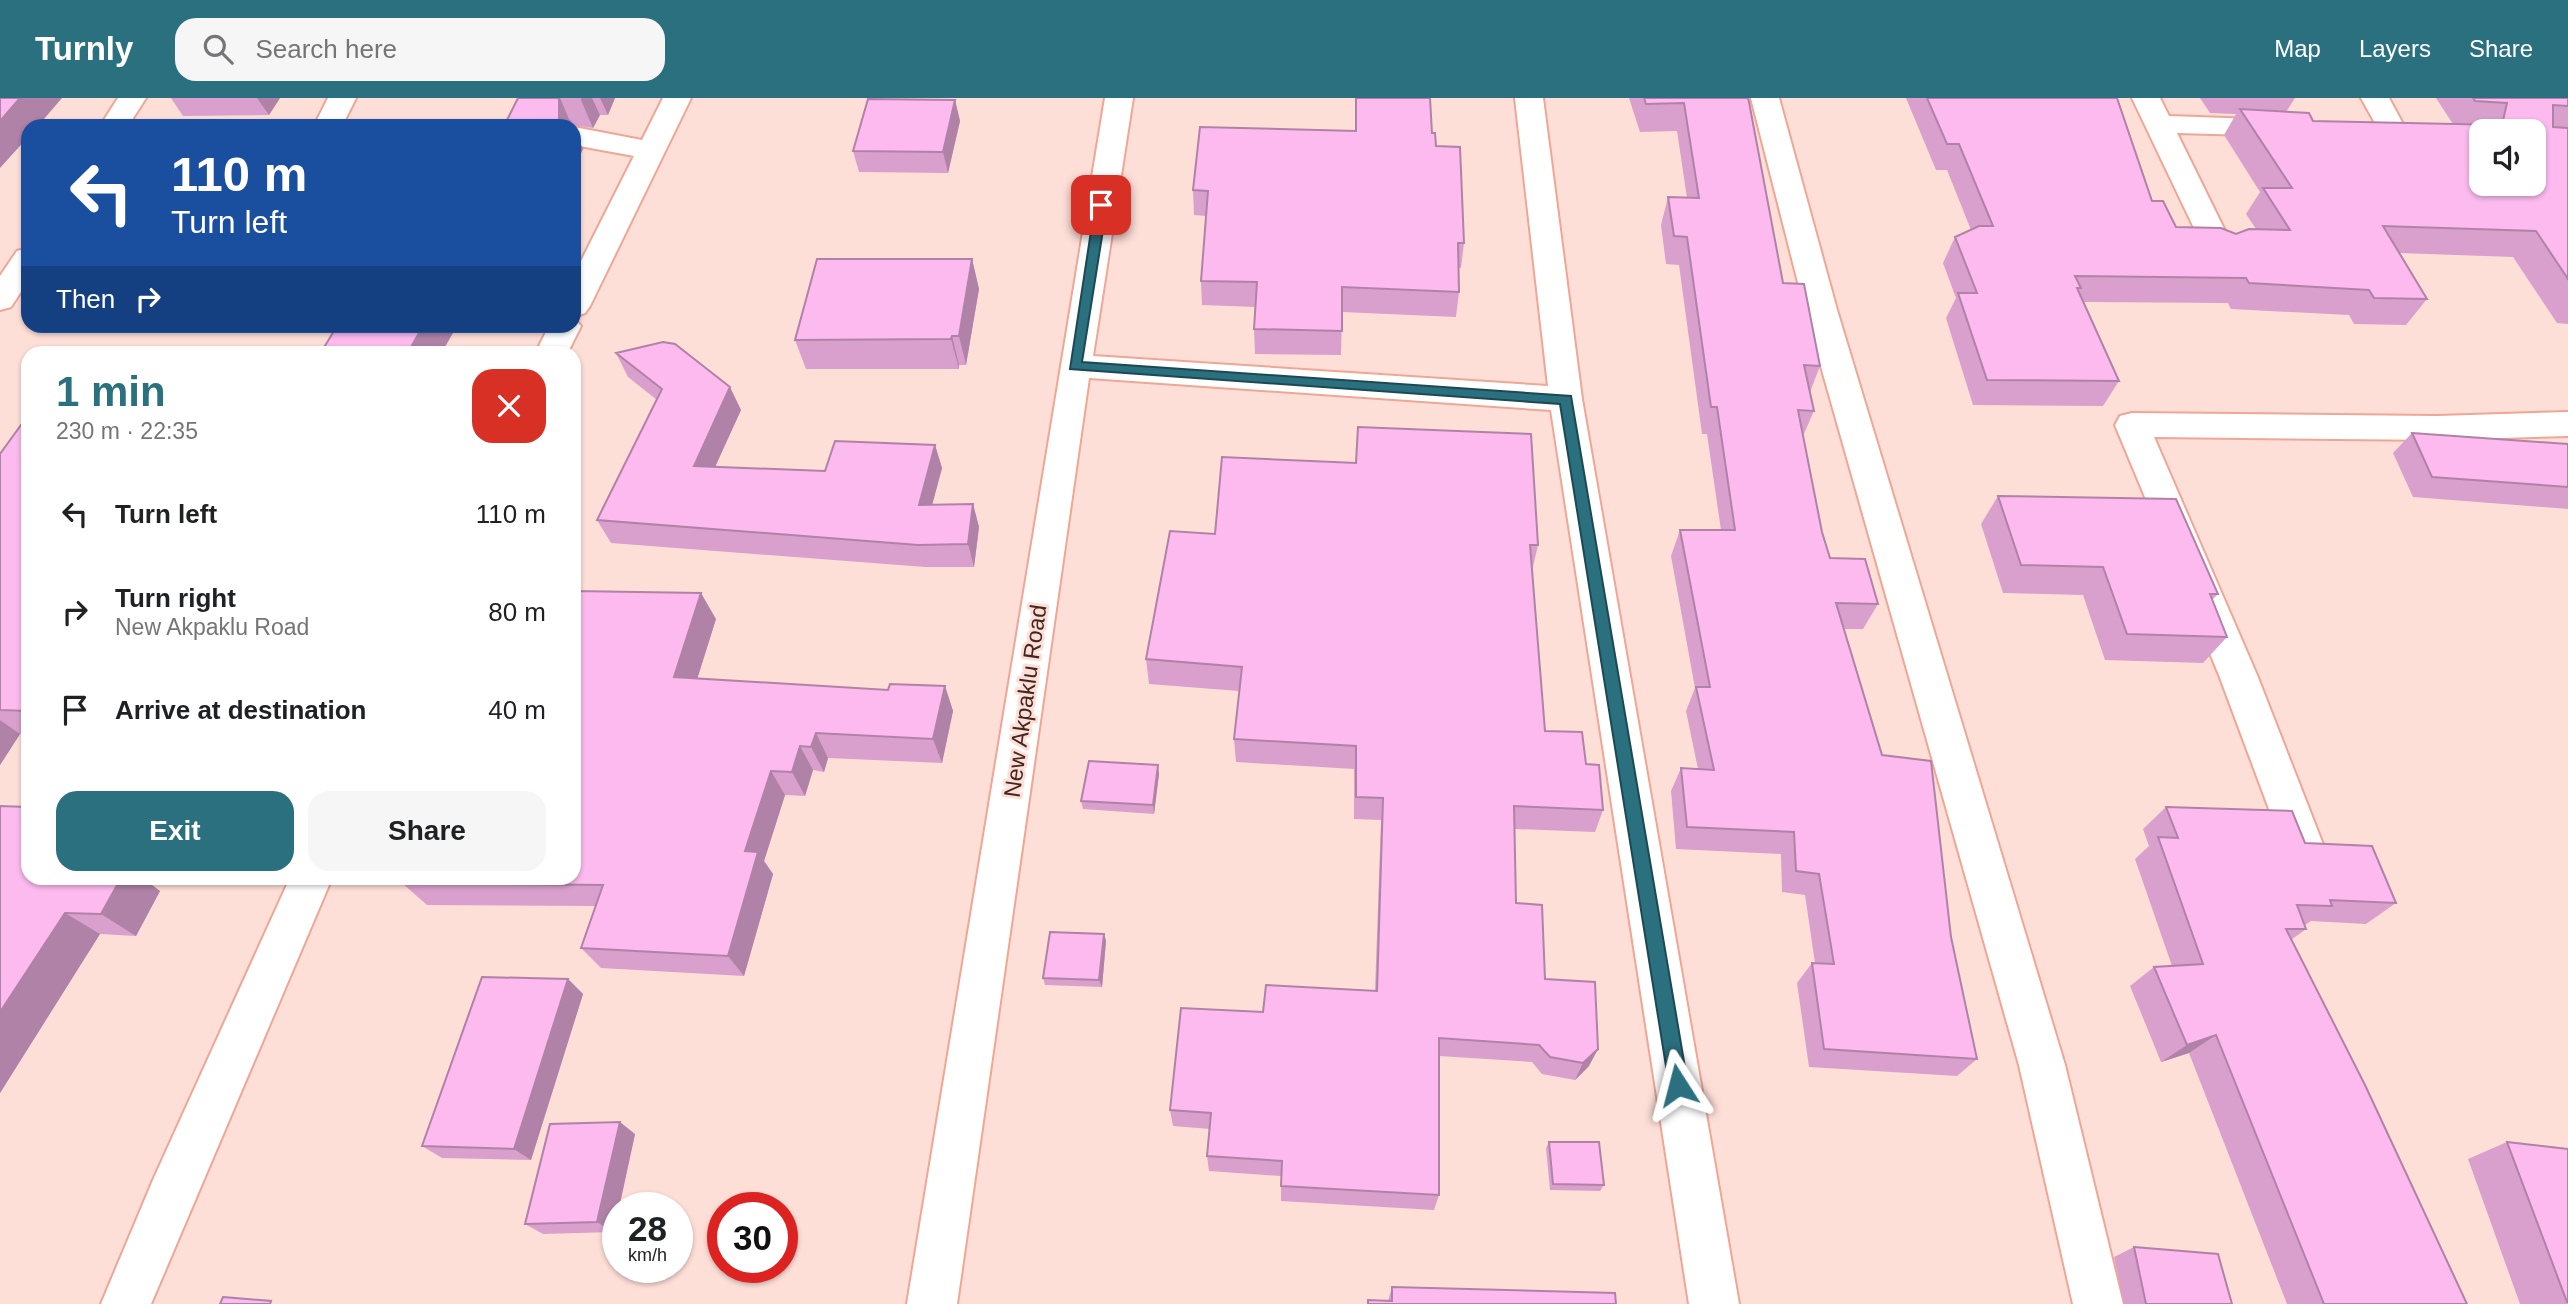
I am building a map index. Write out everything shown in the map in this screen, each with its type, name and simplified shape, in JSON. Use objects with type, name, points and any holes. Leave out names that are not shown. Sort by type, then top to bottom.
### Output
[{"type":"street","points":[[118,119],[132,98]]},
{"type":"street","points":[[332,119],[342,98]]},
{"type":"street","points":[[581,291],[677,98]]},
{"type":"street","name":"New Akpaklu Road","points":[[932,1304],[1075,366],[1119,98]]},
{"type":"street","points":[[1529,98],[1566,399],[1714,1304]]},
{"type":"street","points":[[1765,98],[1821,310],[2042,1065],[2098,1304]]},
{"type":"street","points":[[2146,98],[2218,247]]},
{"type":"street","points":[[2375,98],[2395,135]]},
{"type":"street","points":[[2160,125],[2224,124],[2316,130]]},
{"type":"street","points":[[581,137],[649,150]]},
{"type":"street","points":[[0,300],[21,268]]},
{"type":"street","points":[[1075,366],[1566,399]]},
{"type":"street","points":[[2303,846],[2238,676],[2133,425],[2437,428],[2568,424]]},
{"type":"street","points":[[126,1304],[170,1197],[308,885]]},
{"type":"building","points":[[0,98],[20,98],[0,121]]},
{"type":"building","points":[[518,98],[559,98],[559,118],[563,119],[508,119]]},
{"type":"building","points":[[1356,98],[1430,98],[1432,133],[1435,133],[1436,146],[1460,147],[1464,243],[1458,243],[1459,292],[1342,287],[1342,331],[1254,329],[1257,282],[1201,281],[1208,191],[1193,190],[1200,127],[1356,131]]},
{"type":"building","points":[[1644,98],[1748,98],[1783,283],[1804,284],[1820,366],[1804,365],[1814,411],[1798,410],[1822,532],[1830,558],[1865,559],[1878,604],[1836,603],[1882,755],[1931,761],[1951,937],[1977,1059],[1824,1049],[1812,963],[1834,964],[1819,874],[1796,871],[1794,832],[1687,827],[1681,768],[1714,770],[1696,687],[1710,687],[1680,530],[1735,530],[1717,407],[1711,407],[1687,237],[1674,236],[1668,197],[1699,198],[1684,103],[1646,104]]},
{"type":"building","points":[[1927,98],[2117,98],[2152,201],[2163,201],[2176,227],[2221,228],[2236,234],[2249,229],[2290,230],[2263,188],[2292,188],[2240,109],[2309,113],[2313,121],[2469,124],[2469,196],[2546,196],[2546,119],[2503,119],[2507,103],[2475,101],[2473,98],[2568,98],[2568,106],[2553,105],[2553,127],[2568,128],[2568,279],[2536,231],[2383,226],[2427,299],[2374,298],[2369,290],[2249,283],[2246,278],[2075,276],[2081,288],[2077,288],[2119,381],[1987,380],[1958,293],[1977,293],[1955,237],[1979,226],[1993,226],[1959,144],[1947,144]]},
{"type":"building","points":[[868,99],[955,100],[943,152],[853,151]]},
{"type":"building","points":[[817,259],[972,259],[959,336],[952,336],[951,339],[795,340]]},
{"type":"building","points":[[333,333],[419,333],[412,346],[325,346]]},
{"type":"building","points":[[663,342],[675,344],[730,387],[694,466],[825,471],[835,441],[935,445],[919,505],[973,504],[968,544],[918,545],[597,520],[662,389],[616,353]]},
{"type":"building","points":[[21,425],[21,711],[0,710],[0,454]]},
{"type":"building","points":[[1358,427],[1531,434],[1538,545],[1530,545],[1545,731],[1582,732],[1586,764],[1599,765],[1603,810],[1514,806],[1516,903],[1542,905],[1545,979],[1595,982],[1598,1049],[1583,1063],[1550,1057],[1539,1045],[1439,1038],[1439,1195],[1281,1186],[1282,1161],[1207,1156],[1211,1113],[1170,1110],[1181,1008],[1263,1012],[1266,985],[1377,991],[1383,798],[1356,797],[1356,746],[1234,739],[1242,667],[1146,659],[1170,531],[1215,534],[1222,457],[1356,463]]},
{"type":"building","points":[[2412,433],[2568,444],[2568,487],[2432,477]]},
{"type":"building","points":[[1998,496],[2176,499],[2218,594],[2210,594],[2227,637],[2127,634],[2103,567],[2021,565]]},
{"type":"building","points":[[581,591],[701,593],[674,677],[888,690],[890,684],[945,686],[933,739],[816,733],[811,747],[800,746],[792,772],[771,771],[745,851],[758,852],[728,956],[581,948],[603,885],[581,885]]},
{"type":"building","points":[[1089,761],[1158,765],[1153,805],[1081,801]]},
{"type":"building","points":[[0,806],[21,807],[21,885],[117,885],[101,914],[65,913],[0,1012]]},
{"type":"building","points":[[2166,807],[2292,811],[2305,843],[2372,846],[2396,903],[2330,900],[2332,906],[2297,905],[2306,929],[2286,929],[2365,1085],[2467,1304],[2324,1304],[2216,1035],[2187,1045],[2154,967],[2203,964],[2158,837],[2178,838]]},
{"type":"building","points":[[1050,932],[1104,934],[1099,980],[1043,978]]},
{"type":"building","points":[[482,977],[568,979],[514,1149],[422,1146]]},
{"type":"building","points":[[620,1122],[597,1222],[525,1224],[550,1124]]},
{"type":"building","points":[[1549,1142],[1599,1142],[1604,1185],[1553,1184]]},
{"type":"building","points":[[2507,1142],[2568,1149],[2568,1302],[2567,1302]]},
{"type":"building","points":[[2134,1247],[2218,1254],[2232,1304],[2146,1304]]},
{"type":"building","points":[[1392,1287],[1615,1293],[1616,1304],[1368,1304],[1368,1300],[1392,1301]]},
{"type":"building","points":[[223,1297],[271,1301],[270,1304],[220,1304]]},
{"type":"route","points":[[1101,205],[1075,366],[1566,399],[1678,1085]]}]
